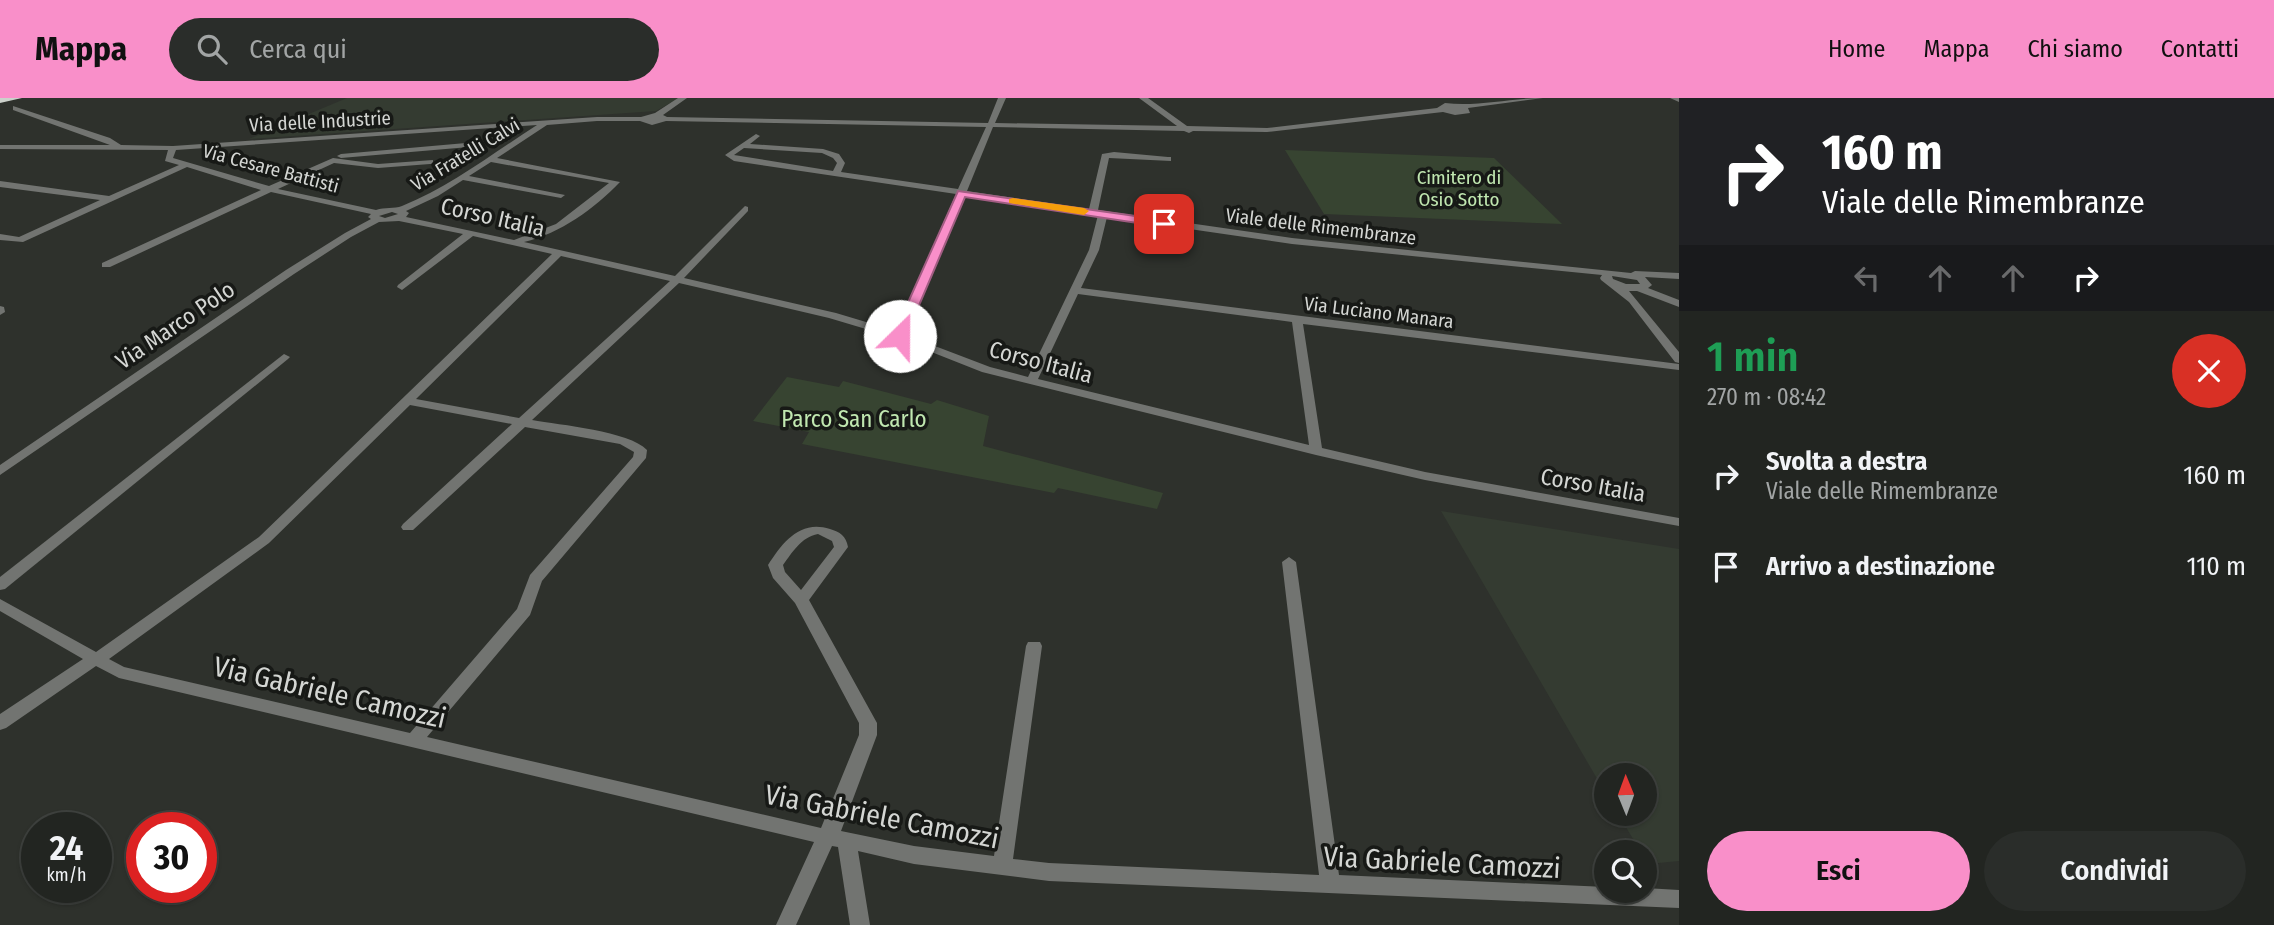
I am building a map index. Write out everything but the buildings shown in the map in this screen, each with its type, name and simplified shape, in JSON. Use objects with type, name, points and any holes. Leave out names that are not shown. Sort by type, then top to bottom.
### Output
[{"type":"highway","points":[[0,100],[17,103]]},
{"type":"street","points":[[662,117],[682,98]]},
{"type":"street","points":[[900,336],[1002,98]]},
{"type":"street","points":[[1143,98],[1188,131]]},
{"type":"street","points":[[1432,98],[1441,108]]},
{"type":"street","name":"Via delle Industrie","points":[[0,147],[173,148],[662,117],[1266,131],[1441,108],[1457,113],[1468,111],[1462,107],[1539,98]]},
{"type":"street","points":[[17,103],[107,140],[121,149]]},
{"type":"street","name":"Via Fratelli Calvi","points":[[400,214],[545,124]]},
{"type":"street","points":[[743,146],[756,136]]},
{"type":"street","points":[[106,265],[301,173],[338,160],[343,155],[466,145]]},
{"type":"street","points":[[140,149],[168,159],[191,146]]},
{"type":"street","points":[[743,146],[823,151],[836,156],[841,163],[836,173]]},
{"type":"street","name":"Viale delle Rimembranze","points":[[743,146],[729,155],[734,159],[1292,242],[1616,278]]},
{"type":"street","name":"Via Cesare Battisti","points":[[173,148],[168,159],[268,189],[377,216]]},
{"type":"street","points":[[1031,382],[1094,250],[1105,156],[1114,154],[1168,159]]},
{"type":"street","points":[[490,159],[616,183],[555,231],[543,237],[513,242]]},
{"type":"street","points":[[338,160],[377,166],[430,162]]},
{"type":"street","points":[[0,237],[20,240],[188,164]]},
{"type":"street","points":[[462,177],[561,195]]},
{"type":"street","points":[[0,184],[111,200]]},
{"type":"street","points":[[408,527],[677,280],[746,209]]},
{"type":"street","points":[[377,216],[400,214]]},
{"type":"street","name":"Corso Italia","points":[[400,214],[558,254],[820,312],[900,336],[986,370],[1316,451],[1425,476],[1679,522]]},
{"type":"street","name":"Via Marco Polo","points":[[0,471],[290,272],[377,216]]},
{"type":"street","points":[[402,287],[471,233]]},
{"type":"street","points":[[0,723],[264,540],[558,254]]},
{"type":"street","points":[[1616,278],[1679,279]]},
{"type":"street","points":[[1616,278],[1638,290],[1679,304]]},
{"type":"street","points":[[1616,278],[1640,278],[1638,290],[1679,360]]},
{"type":"street","points":[[1638,290],[1679,279]]},
{"type":"street","name":"Via Luciano Manara","points":[[1074,290],[1104,296],[1679,367]]},
{"type":"street","points":[[1297,320],[1316,451]]},
{"type":"street","points":[[0,585],[284,357]]},
{"type":"street","points":[[406,401],[624,441],[641,450],[639,458],[535,579],[524,611],[415,739]]},
{"type":"street","points":[[786,925],[834,825],[868,734],[868,723],[801,600],[778,574],[775,565],[801,533],[814,529],[829,531],[839,539],[841,547],[801,600]]},
{"type":"street","points":[[1289,562],[1330,884]]},
{"type":"street","name":"Via Gabriele Camozzi","points":[[0,604],[119,673],[415,739],[826,838],[847,839],[914,855],[1002,867],[1679,899]]},
{"type":"street","points":[[1002,867],[1034,646]]},
{"type":"street","points":[[847,839],[860,925]]},
{"type":"shaded area","points":[[347,98],[679,98],[656,111],[249,139]]},
{"type":"shaded area","points":[[1441,511],[1679,549],[1679,861],[1657,863],[1657,840],[1634,840],[1625,826],[1657,826],[1657,763],[1594,763],[1594,773]]},
{"type":"green space","name":"Cimitero di Osio Sotto","points":[[1285,150],[1494,158],[1562,224],[1324,214]]},
{"type":"green space","name":"Parco San Carlo","points":[[787,377],[839,387],[843,381],[931,404],[937,400],[989,416],[983,446],[1163,493],[1157,509],[1058,488],[1054,493],[802,444],[809,432],[753,421]]},
{"type":"slow traffic","points":[[1013,201],[1084,211]]},
{"type":"route","points":[[900,336],[962,194],[1164,224]]}]
